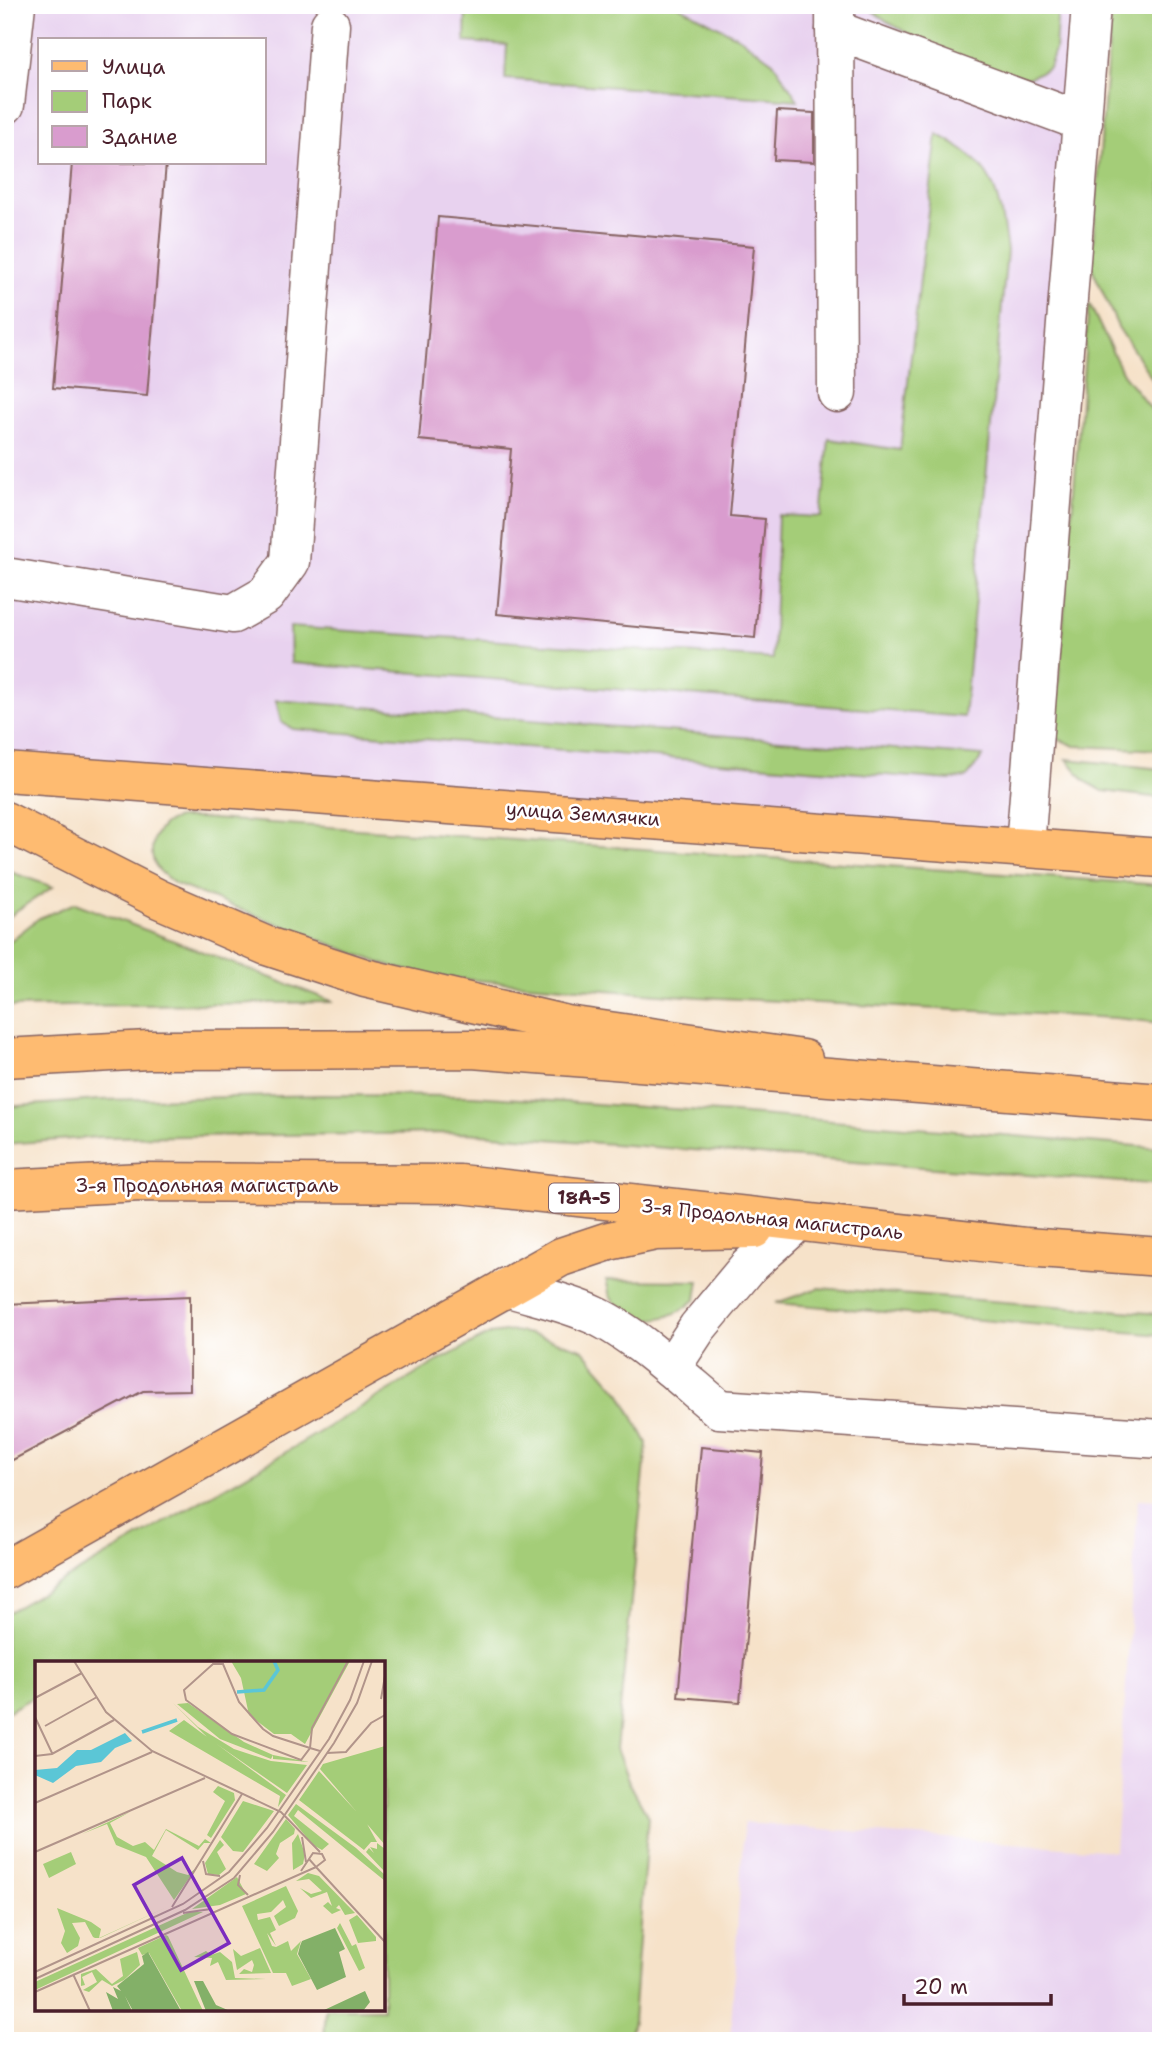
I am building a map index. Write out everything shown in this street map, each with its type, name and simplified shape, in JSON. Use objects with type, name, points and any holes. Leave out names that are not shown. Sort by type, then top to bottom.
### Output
[{"type":"main road","name":"улица Землячки","points":[[5,772],[1161,858]]},
{"type":"main road","points":[[5,821],[159,899],[267,946],[365,978],[567,1025],[1044,1093]]},
{"type":"main road","points":[[5,1058],[148,1051],[472,1049],[1161,1103]]},
{"type":"main road","name":"3-я Продольная магистраль","points":[[5,1189],[141,1182],[460,1184],[1026,1247],[1161,1256]]},
{"type":"main road","points":[[5,1570],[561,1257],[609,1241],[656,1231],[790,1229],[1026,1247]]},
{"type":"lane","points":[[5,105],[16,5]]},
{"type":"lane","points":[[1025,847],[1091,5]]},
{"type":"lane","points":[[837,393],[835,18],[1083,122]]},
{"type":"lane","points":[[5,577],[233,614],[266,595],[290,562],[330,25]]},
{"type":"lane","points":[[671,1368],[698,1328],[748,1267],[790,1229]]},
{"type":"lane","points":[[506,1287],[594,1315],[671,1368],[719,1409],[1161,1439]]},
{"type":"shaded area","points":[[5,5],[1091,5],[1025,847],[5,772]]},
{"type":"shaded area","points":[[1138,1499],[1161,1500],[1161,2041],[730,2041],[744,1823],[1115,1851]]},
{"type":"green space","points":[[466,5],[677,5],[740,38],[773,62],[798,100],[505,79],[507,45],[465,42]]},
{"type":"green space","points":[[864,5],[1058,5],[1055,50],[1049,68],[1028,78],[1002,74],[947,55],[889,23]]},
{"type":"green space","points":[[1112,5],[1161,5],[1161,392],[1118,327],[1091,266]]},
{"type":"green space","points":[[937,134],[972,157],[991,181],[1001,211],[1007,251],[964,717],[291,663],[290,627],[773,659],[778,515],[821,517],[829,439],[900,450]]},
{"type":"green space","points":[[1089,303],[1123,374],[1161,421],[1161,750],[1075,746],[1054,737]]},
{"type":"green space","points":[[276,700],[983,756],[967,777],[950,780],[293,729],[281,722]]},
{"type":"green space","points":[[1067,759],[1161,769],[1161,798],[1103,791],[1085,781]]},
{"type":"green space","points":[[181,818],[1161,885],[1161,1023],[1115,1018],[699,997],[434,977],[385,965],[175,884],[154,862],[154,839],[168,822]]},
{"type":"green space","points":[[5,870],[53,887],[5,921]]},
{"type":"green space","points":[[75,903],[334,1002],[5,1007],[5,945],[39,918]]},
{"type":"green space","points":[[323,1095],[473,1096],[734,1113],[1161,1148],[1161,1185],[466,1133],[99,1137],[5,1144],[5,1107],[99,1100]]},
{"type":"green space","points":[[606,1280],[699,1281],[696,1299],[688,1306],[670,1315],[650,1319],[640,1318],[621,1308],[611,1298]]},
{"type":"green space","points":[[819,1288],[1161,1314],[1161,1335],[776,1303]]},
{"type":"green space","points":[[513,1331],[582,1349],[621,1394],[647,1443],[616,1749],[629,1782],[648,1816],[633,2021],[628,2041],[324,2041],[326,2011],[385,2011],[385,1661],[35,1661],[35,1696],[5,1713],[5,1614],[438,1361],[490,1334]]},
{"type":"building","points":[[777,111],[814,113],[814,162],[774,160]]},
{"type":"building","points":[[72,164],[166,164],[147,396],[53,388]]},
{"type":"building","points":[[438,217],[754,246],[730,516],[765,519],[755,638],[497,614],[511,449],[419,440]]},
{"type":"building","points":[[190,1296],[190,1390],[143,1391],[5,1464],[5,1304]]},
{"type":"building","points":[[701,1447],[763,1453],[740,1702],[678,1697]]}]
